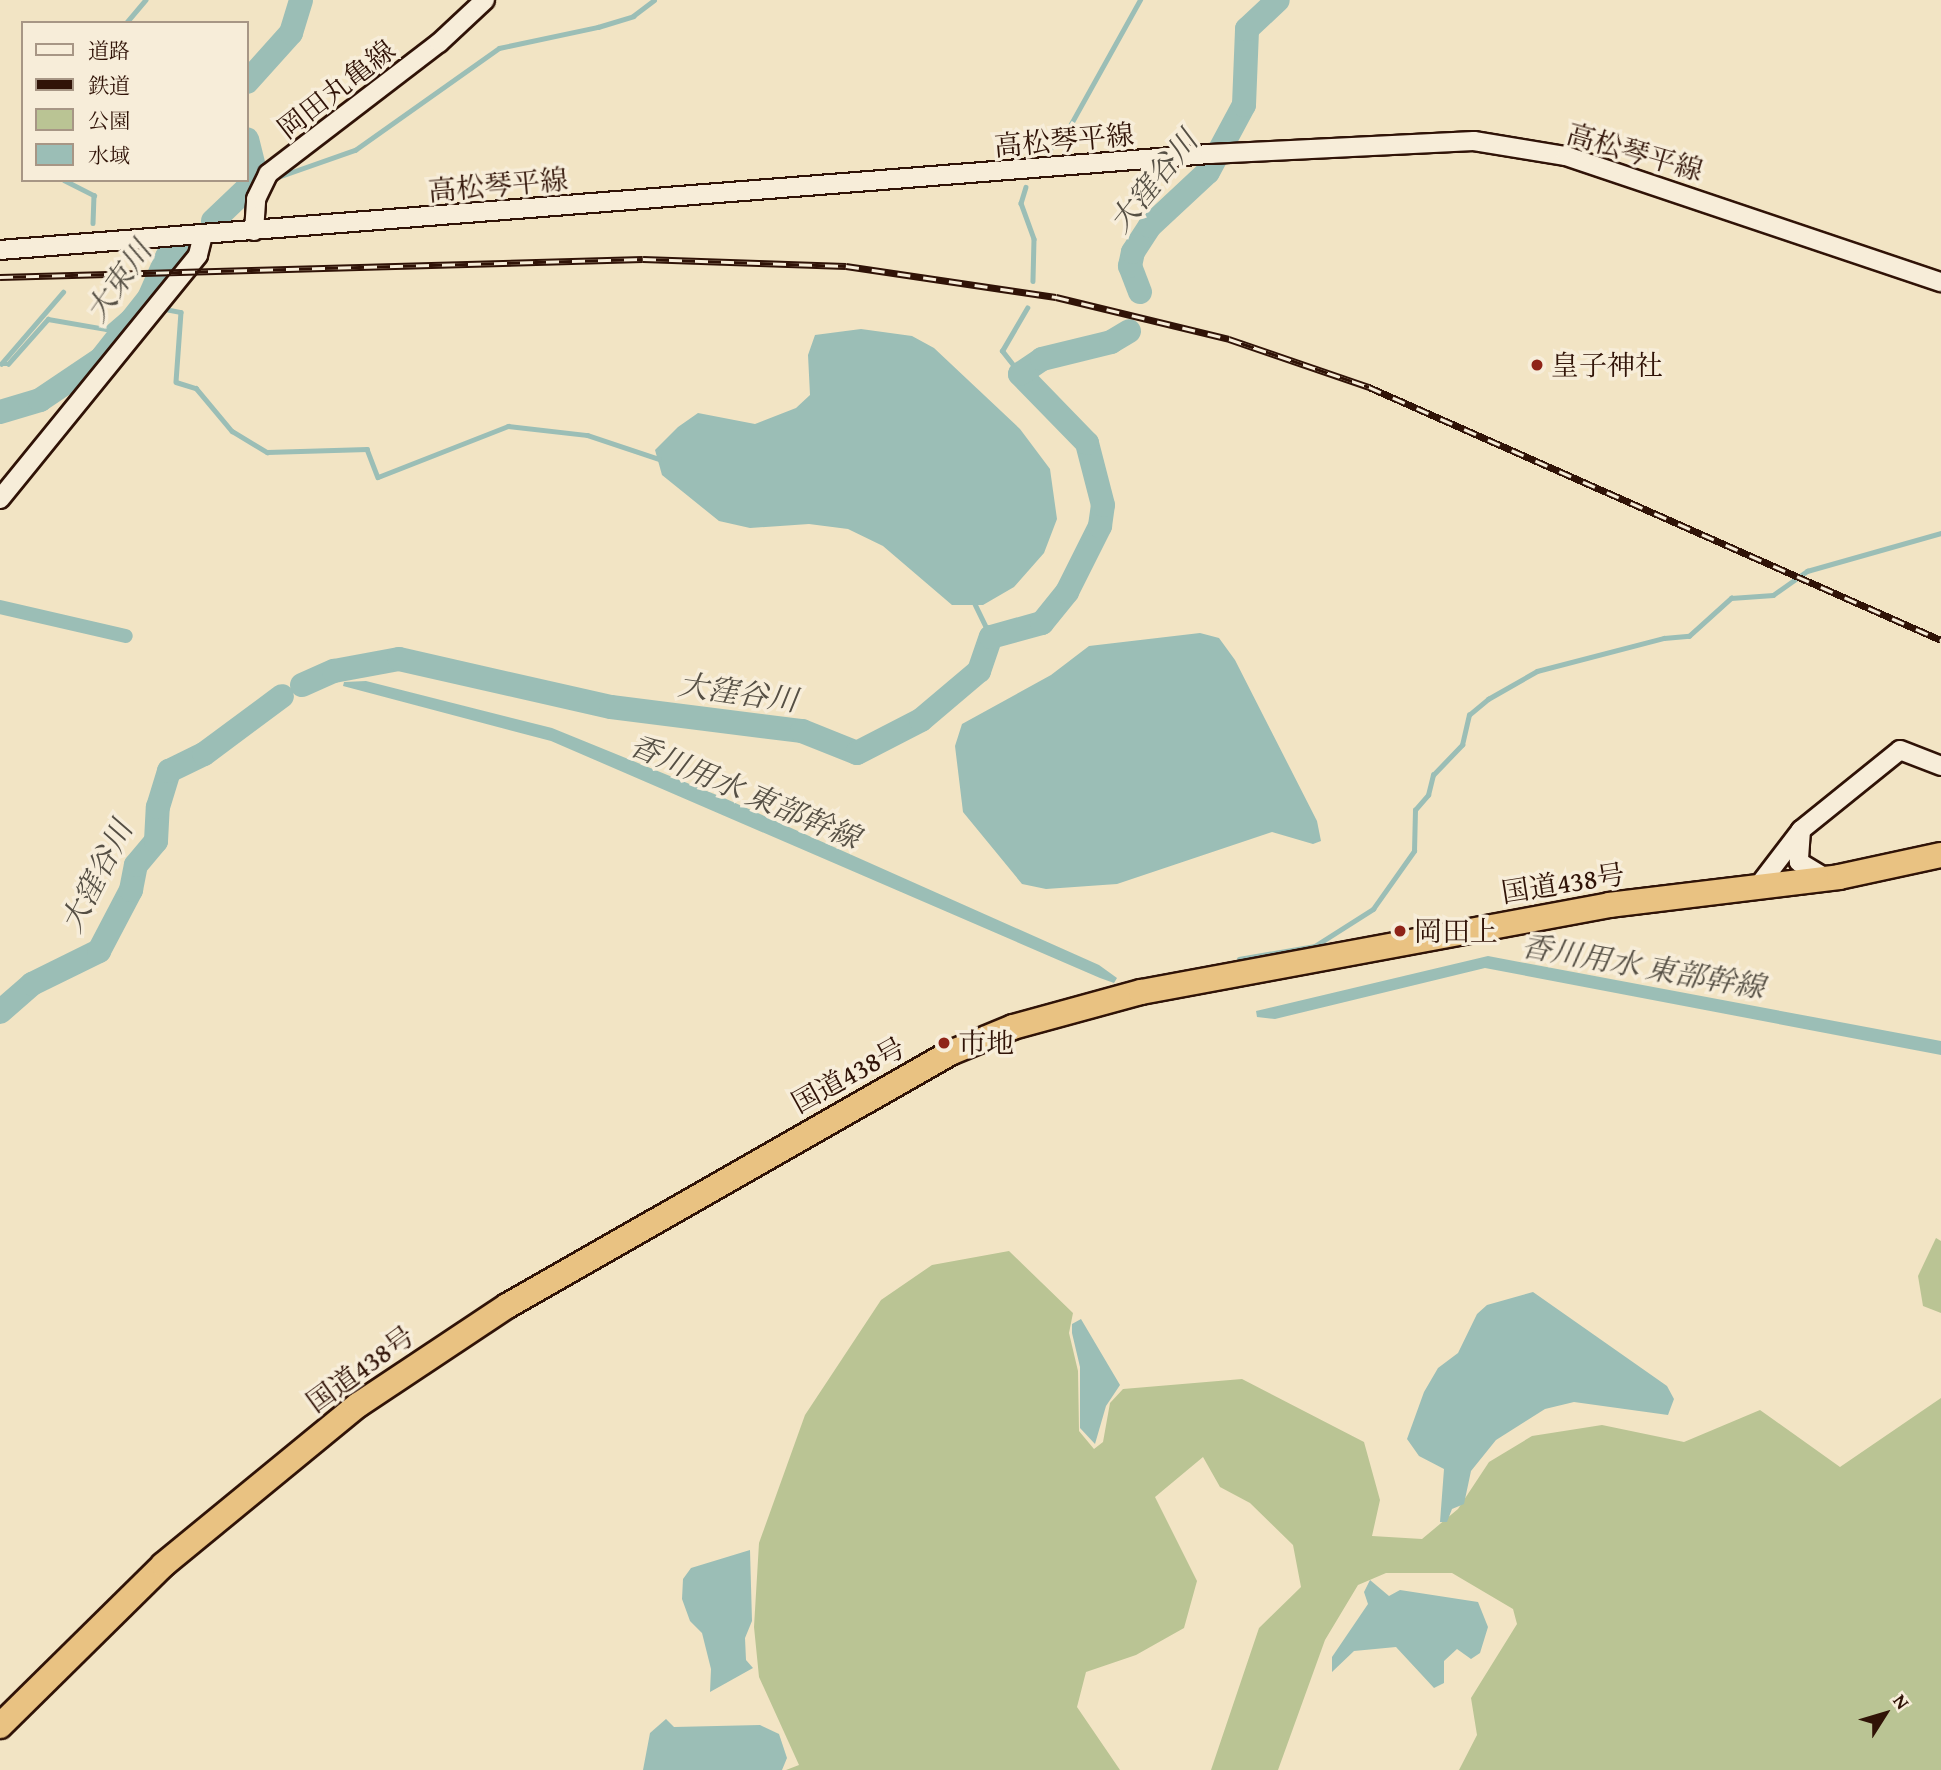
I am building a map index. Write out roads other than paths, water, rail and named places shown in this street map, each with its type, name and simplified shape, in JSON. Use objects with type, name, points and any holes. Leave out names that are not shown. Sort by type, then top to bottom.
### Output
[{"type":"highway","name":"国道438号","points":[[0,1726],[173,1556],[358,1405],[507,1306],[950,1052],[1013,1027],[1141,992],[1540,917],[1759,885],[1830,878],[1901,866],[1941,855]]},
{"type":"main road","name":"岡田丸亀線","points":[[254,230],[256,199],[266,178],[485,0]]},
{"type":"main road","name":"高松琴平線","points":[[254,230],[1218,154],[1474,141],[1566,156],[1941,282]]},
{"type":"main road","points":[[0,250],[254,230]]},
{"type":"main road","points":[[0,499],[198,255],[203,235]]},
{"type":"main road","points":[[1759,885],[1801,830],[1900,750],[1941,766]]},
{"type":"main road","points":[[1801,830],[1799,862],[1812,874],[1830,878]]},
{"type":"water","points":[[861,329],[912,336],[934,348],[1020,429],[1050,469],[1057,519],[1044,553],[1014,587],[983,605],[952,605],[883,546],[848,529],[809,524],[750,528],[719,521],[662,475],[655,450],[678,427],[698,413],[755,424],[796,408],[810,395],[808,355],[815,335]]},
{"type":"water","points":[[1200,633],[1219,638],[1235,660],[1317,821],[1321,841],[1313,844],[1272,832],[1117,884],[1046,889],[1022,884],[963,812],[955,746],[962,724],[1051,675],[1089,646]]},
{"type":"water","points":[[366,681],[552,728],[724,798],[1099,965],[1117,978],[1114,983],[1100,978],[551,741],[343,686],[344,682]]},
{"type":"water","points":[[1488,956],[1941,1041],[1941,1055],[1485,968],[1275,1019],[1257,1017],[1256,1011]]},
{"type":"water","points":[[1533,1292],[1667,1386],[1674,1399],[1668,1415],[1574,1402],[1545,1409],[1496,1440],[1471,1471],[1464,1504],[1452,1509],[1447,1522],[1440,1522],[1444,1469],[1419,1456],[1407,1439],[1424,1392],[1438,1368],[1458,1353],[1477,1314],[1487,1305]]},
{"type":"water","points":[[1081,1319],[1120,1385],[1106,1406],[1095,1444],[1080,1428],[1080,1367],[1072,1324]]},
{"type":"water","points":[[750,1550],[752,1621],[745,1638],[746,1660],[753,1668],[710,1692],[711,1669],[702,1633],[690,1621],[682,1599],[683,1579],[691,1568]]},
{"type":"water","points":[[1370,1580],[1389,1596],[1400,1590],[1478,1602],[1488,1627],[1480,1653],[1471,1659],[1457,1649],[1444,1661],[1444,1683],[1434,1688],[1396,1647],[1354,1651],[1332,1672],[1332,1657],[1368,1604],[1364,1592]]},
{"type":"water","points":[[666,1719],[674,1727],[760,1725],[779,1734],[787,1758],[782,1770],[643,1770],[650,1733]]},
{"type":"waterway","points":[[128,21],[145,0]]},
{"type":"waterway","name":"大束川","points":[[248,81],[291,33],[301,0]]},
{"type":"waterway","points":[[275,178],[355,150],[499,48],[598,27],[633,16],[654,0]]},
{"type":"waterway","points":[[1046,153],[1067,131],[1140,0]]},
{"type":"waterway","name":"大窪谷川","points":[[1140,292],[1130,266],[1133,252],[1150,226],[1208,172],[1244,105],[1247,29],[1278,0]]},
{"type":"waterway","name":"大束川","points":[[213,221],[257,179],[248,143]]},
{"type":"waterway","points":[[68,182],[94,195],[93,223]]},
{"type":"waterway","points":[[1026,187],[1021,203],[1034,239],[1033,281]]},
{"type":"waterway","name":"大束川","points":[[0,412],[40,400],[101,359],[149,298],[167,257],[181,248]]},
{"type":"waterway","points":[[1,364],[63,292]]},
{"type":"waterway","points":[[0,364],[8,364],[48,319],[106,329],[134,305],[151,306]]},
{"type":"waterway","points":[[160,308],[181,312],[176,382],[196,388],[232,431],[267,452],[367,449],[378,477],[508,426],[587,435],[659,459]]},
{"type":"waterway","points":[[1020,374],[1002,351],[1027,308]]},
{"type":"waterway","name":"大窪谷川","points":[[302,685],[334,671],[399,659],[611,707],[802,731],[857,753],[921,720],[979,671],[991,637],[1042,623],[1067,592],[1100,526],[1103,505],[1087,443],[1020,374],[1042,359],[1111,342],[1129,331]]},
{"type":"waterway","points":[[1239,959],[1315,946],[1373,909],[1414,851],[1415,810],[1428,795],[1433,775],[1462,745],[1469,715],[1488,699],[1537,671],[1664,638],[1689,636],[1731,598],[1773,595],[1807,571],[1941,533]]},
{"type":"waterway","points":[[975,604],[991,637]]},
{"type":"waterway","name":"香川用水 東部幹線","points":[[0,607],[126,636]]},
{"type":"waterway","name":"大窪谷川","points":[[0,1012],[32,984],[99,951],[131,890],[136,865],[156,841],[158,807],[169,771],[204,754],[282,696]]},
{"type":"railway","points":[[0,277],[643,259],[846,266],[1056,297],[1229,339],[1369,387],[1941,640]]},
{"type":"place","name":"皇子神社","points":[[1537,365]]},
{"type":"place","name":"岡田上","points":[[1400,931]]},
{"type":"place","name":"市地","points":[[944,1043]]}]
